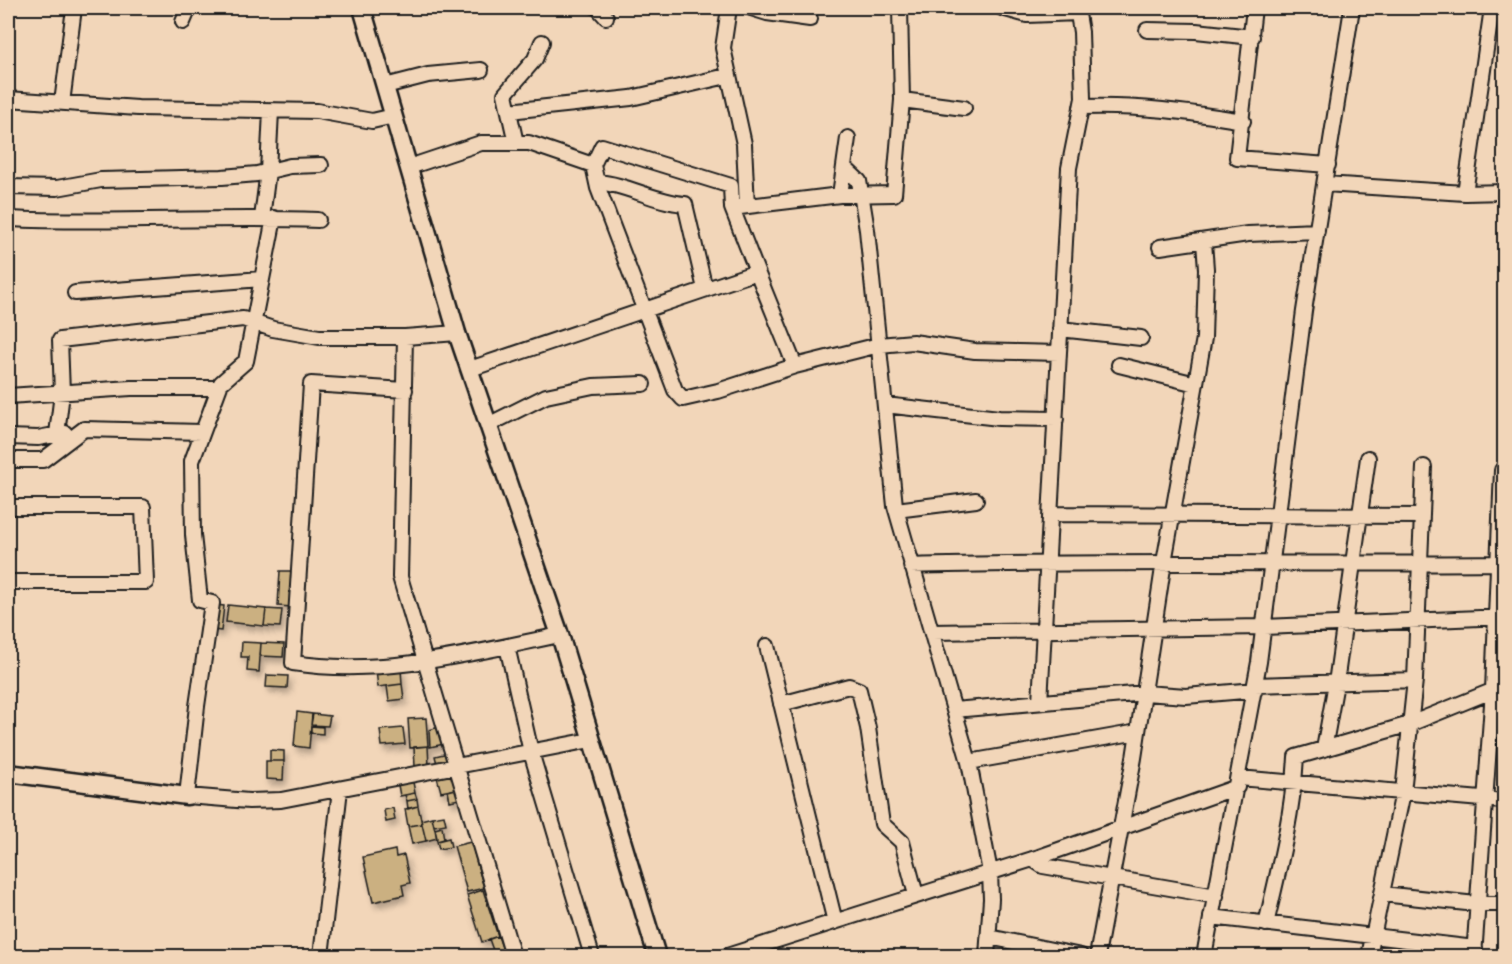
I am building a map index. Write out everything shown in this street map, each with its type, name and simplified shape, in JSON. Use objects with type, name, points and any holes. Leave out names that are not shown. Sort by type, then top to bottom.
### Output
[{"type":"street","points":[[62,103],[74,8]]},
{"type":"street","points":[[183,22],[189,8]]},
{"type":"street","points":[[362,8],[457,333],[560,635],[657,957]]},
{"type":"street","points":[[729,8],[723,48],[727,76],[744,144],[747,206]]},
{"type":"street","points":[[751,8],[766,13],[810,19]]},
{"type":"street","points":[[732,208],[840,195],[894,194],[902,100],[900,8]]},
{"type":"street","points":[[1002,8],[1027,15],[1077,10],[1082,32],[1081,107],[1069,168],[1040,702]]},
{"type":"street","points":[[1254,8],[1237,158],[1328,165]]},
{"type":"street","points":[[1204,957],[1255,688],[1304,310],[1352,8]]},
{"type":"street","points":[[1465,193],[1492,8]]},
{"type":"street","points":[[1147,30],[1196,31],[1252,37]]},
{"type":"street","points":[[516,143],[505,94],[535,59],[542,42]]},
{"type":"street","points":[[385,86],[428,75],[481,70]]},
{"type":"street","points":[[509,111],[631,98],[727,76]]},
{"type":"street","points":[[8,99],[62,103],[335,112],[372,121],[394,116]]},
{"type":"street","points":[[902,100],[964,108]]},
{"type":"street","points":[[1081,107],[1121,106],[1158,109],[1243,121]]},
{"type":"street","points":[[187,796],[212,603],[200,600],[193,535],[192,461],[219,388],[246,361],[262,279],[268,218],[271,111]]},
{"type":"street","points":[[840,195],[848,138]]},
{"type":"street","points":[[409,167],[482,143],[541,146],[592,165]]},
{"type":"street","points":[[795,366],[732,208],[731,186],[602,146],[592,165],[597,182],[675,390],[683,399],[718,391],[795,366],[879,345],[913,342],[975,351],[1059,352]]},
{"type":"street","points":[[8,187],[57,188],[101,180],[222,177],[290,166],[321,165]]},
{"type":"street","points":[[844,167],[859,181],[896,510],[969,762],[990,873],[987,957]]},
{"type":"street","points":[[597,182],[612,183],[670,203],[685,204],[705,289]]},
{"type":"street","points":[[1325,184],[1465,193],[1504,192]]},
{"type":"street","points":[[8,219],[81,222],[318,219]]},
{"type":"street","points":[[1160,247],[1248,234],[1317,231]]},
{"type":"street","points":[[1097,957],[1122,828],[1188,418],[1204,338],[1206,268],[1203,242]]},
{"type":"street","points":[[470,369],[757,272]]},
{"type":"street","points":[[75,294],[262,279]]},
{"type":"street","points":[[57,434],[62,393],[60,340],[243,319],[273,329],[320,337],[405,337],[457,333]]},
{"type":"street","points":[[1060,329],[1141,338]]},
{"type":"street","points":[[405,337],[400,577],[423,662],[458,766],[513,957]]},
{"type":"street","points":[[1119,364],[1196,384]]},
{"type":"street","points":[[405,390],[311,384],[293,663],[341,669],[423,662],[560,635]]},
{"type":"street","points":[[488,425],[546,396],[593,386],[643,384]]},
{"type":"street","points":[[8,396],[131,388],[219,388]]},
{"type":"street","points":[[885,405],[999,418],[1056,420]]},
{"type":"street","points":[[8,437],[38,438],[84,429],[202,432]]},
{"type":"street","points":[[8,460],[43,460],[84,429]]},
{"type":"street","points":[[1324,749],[1336,683],[1357,516],[1368,458]]},
{"type":"street","points":[[1369,957],[1403,792],[1415,680],[1424,467]]},
{"type":"street","points":[[1212,917],[1373,936],[1474,952],[1476,904],[1499,688],[1502,470]]},
{"type":"street","points":[[896,510],[976,500]]},
{"type":"street","points":[[8,507],[143,507],[146,582],[8,582]]},
{"type":"street","points":[[1052,514],[1422,516]]},
{"type":"street","points":[[911,566],[1047,562],[1271,565],[1502,563]]},
{"type":"street","points":[[933,632],[1264,627],[1500,617]]},
{"type":"street","points":[[507,646],[531,752],[592,957]]},
{"type":"street","points":[[767,646],[835,922]]},
{"type":"street","points":[[954,710],[1145,693],[1186,696],[1255,688],[1415,680]]},
{"type":"street","points":[[781,704],[849,686],[859,690],[868,728],[882,824],[902,843],[916,896]]},
{"type":"street","points":[[1266,924],[1295,783],[1296,757],[1410,724],[1499,688]]},
{"type":"street","points":[[969,762],[1138,732]]},
{"type":"street","points":[[8,773],[187,796],[249,801],[281,800],[591,740]]},
{"type":"street","points":[[727,957],[1032,859],[1122,828],[1238,783],[1295,783],[1504,801]]},
{"type":"street","points":[[321,957],[340,789]]},
{"type":"street","points":[[1032,859],[1043,866],[1216,896]]},
{"type":"street","points":[[1382,894],[1476,904],[1504,904]]},
{"type":"street","points":[[989,938],[1081,957]]},
{"type":"building","points":[[280,571],[294,571],[292,607],[278,606]]},
{"type":"building","points":[[216,605],[224,606],[221,631],[213,630]]},
{"type":"building","points":[[228,605],[266,609],[264,626],[226,622]]},
{"type":"building","points":[[266,609],[282,610],[280,627],[264,626]]},
{"type":"building","points":[[242,642],[261,643],[259,672],[247,671],[248,657],[241,657]]},
{"type":"building","points":[[261,643],[284,644],[283,657],[260,656]]},
{"type":"building","points":[[401,669],[402,684],[378,687],[376,671]]},
{"type":"building","points":[[267,675],[288,676],[287,688],[266,687]]},
{"type":"building","points":[[402,684],[404,699],[389,701],[387,686]]},
{"type":"building","points":[[297,712],[312,714],[309,748],[294,746]]},
{"type":"building","points":[[313,714],[330,716],[328,726],[311,725]]},
{"type":"building","points":[[426,718],[428,746],[410,748],[408,719]]},
{"type":"building","points":[[311,726],[323,727],[323,734],[311,733]]},
{"type":"building","points":[[439,727],[444,744],[430,747],[429,730]]},
{"type":"building","points":[[403,728],[405,744],[382,746],[380,730]]},
{"type":"building","points":[[428,746],[429,766],[415,767],[414,747]]},
{"type":"building","points":[[270,750],[284,751],[284,761],[270,761]]},
{"type":"building","points":[[448,753],[450,761],[437,764],[435,756]]},
{"type":"building","points":[[266,761],[284,761],[283,780],[266,779]]},
{"type":"building","points":[[453,773],[456,789],[441,792],[437,777]]},
{"type":"building","points":[[413,782],[415,793],[400,796],[398,785]]},
{"type":"building","points":[[456,789],[459,799],[450,801],[448,791]]},
{"type":"building","points":[[415,793],[417,799],[407,801],[405,795]]},
{"type":"building","points":[[417,799],[418,806],[408,809],[407,801]]},
{"type":"building","points":[[418,806],[422,824],[408,826],[405,809]]},
{"type":"building","points":[[393,808],[395,820],[386,822],[384,810]]},
{"type":"building","points":[[444,815],[446,824],[434,826],[432,817]]},
{"type":"building","points":[[432,817],[437,838],[426,841],[421,820]]},
{"type":"building","points":[[422,824],[426,841],[412,844],[408,826]]},
{"type":"building","points":[[442,827],[444,839],[437,841],[435,829]]},
{"type":"building","points":[[449,838],[451,847],[439,849],[437,841]]},
{"type":"building","points":[[471,842],[484,888],[467,892],[454,846]]},
{"type":"building","points":[[395,850],[396,857],[404,855],[410,883],[402,885],[404,895],[373,902],[363,857]]},
{"type":"building","points":[[483,890],[498,936],[482,942],[467,895]]},
{"type":"building","points":[[498,936],[505,956],[495,956],[489,939]]}]
